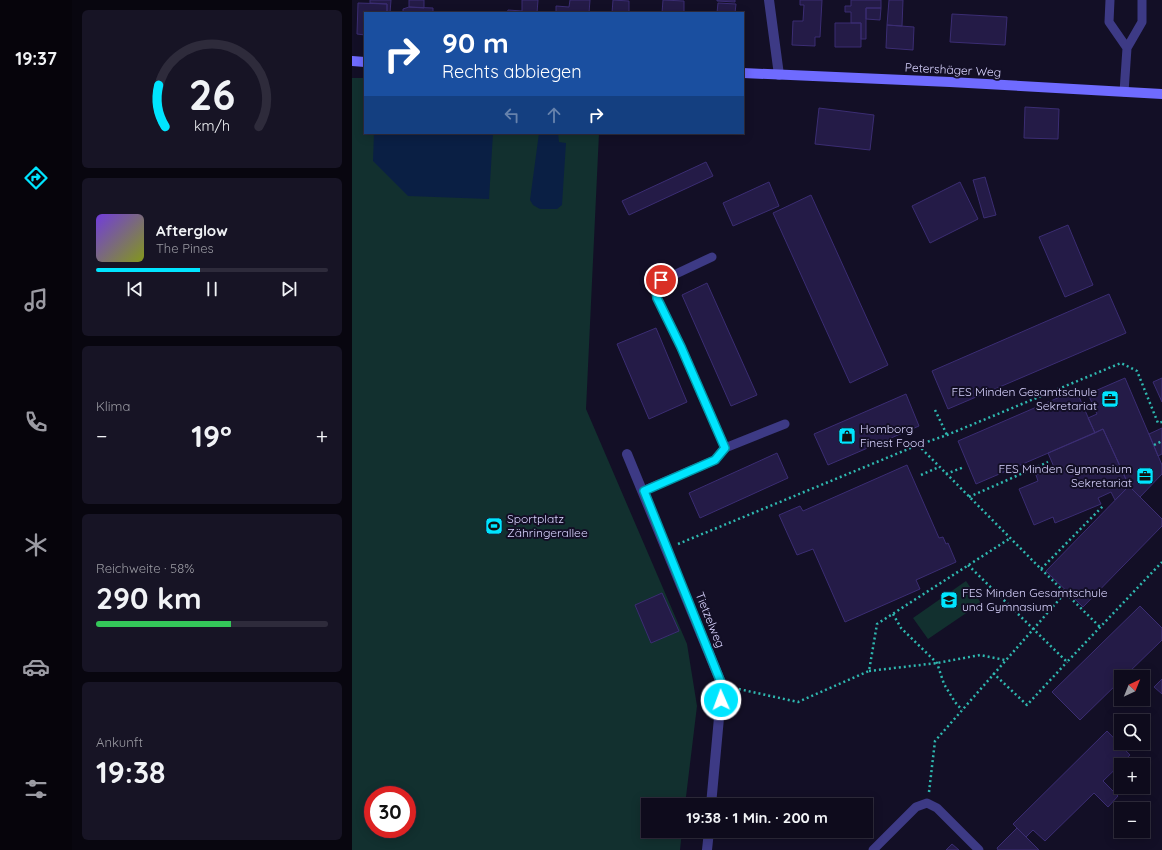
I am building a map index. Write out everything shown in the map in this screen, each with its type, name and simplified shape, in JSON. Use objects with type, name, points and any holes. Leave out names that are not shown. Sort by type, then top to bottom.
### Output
[{"type":"street","points":[[769,0],[779,75]]},
{"type":"street","points":[[352,61],[364,62]]},
{"type":"street","name":"Petershäger Weg","points":[[744,73],[1162,94]]},
{"type":"street","name":"Tietzelweg","points":[[627,454],[644,491],[722,685],[712,798]]},
{"type":"street","points":[[707,850],[708,838]]},
{"type":"lane","points":[[1110,0],[1109,22],[1126,48]]},
{"type":"lane","points":[[1124,92],[1126,48],[1142,22],[1142,0]]},
{"type":"lane","points":[[712,257],[661,280],[656,289],[657,298],[681,347],[725,448]]},
{"type":"lane","points":[[644,491],[715,460],[725,448],[785,424]]},
{"type":"lane","points":[[873,850],[916,807],[927,803],[937,808],[979,850]]},
{"type":"path","points":[[666,548],[1121,363],[1137,371],[1158,423],[1162,422]]},
{"type":"path","points":[[935,410],[947,435]]},
{"type":"path","points":[[1154,444],[1162,441]]},
{"type":"path","points":[[918,445],[1009,539],[1100,627]]},
{"type":"path","points":[[969,497],[1048,462]]},
{"type":"path","points":[[921,475],[939,467]]},
{"type":"path","points":[[946,474],[964,467]]},
{"type":"path","points":[[1041,569],[1104,504]]},
{"type":"path","points":[[869,671],[877,624],[1009,539]]},
{"type":"path","points":[[994,674],[1027,705],[1162,562]]},
{"type":"path","points":[[968,565],[1067,662]]},
{"type":"path","points":[[927,803],[935,741],[1065,593]]},
{"type":"path","points":[[893,614],[900,628],[937,664],[944,684],[955,702],[962,710]]},
{"type":"path","points":[[722,685],[798,702],[869,671],[937,664],[980,655],[1005,660]]},
{"type":"green space","name":"Sportplatz Zähringerallee","points":[[352,78],[364,78],[364,134],[599,134],[586,409],[687,644],[697,706],[686,798],[641,798],[641,838],[681,838],[680,850],[352,850]]},
{"type":"green space","points":[[966,581],[981,603],[928,639],[913,618]]},
{"type":"water","points":[[374,134],[493,134],[489,199],[408,196],[373,161]]},
{"type":"water","points":[[539,134],[558,134],[559,142],[566,143],[562,205],[557,209],[540,209],[533,205],[530,200]]},
{"type":"building","points":[[370,0],[391,0],[390,12],[387,12],[387,4],[370,3]]},
{"type":"building","points":[[409,0],[424,0],[424,8],[409,7]]},
{"type":"building","points":[[522,0],[538,0],[537,12],[507,12],[508,10],[522,11]]},
{"type":"building","points":[[570,0],[590,0],[589,12],[556,12],[556,6],[569,7]]},
{"type":"building","points":[[613,0],[629,1],[629,12],[612,12]]},
{"type":"building","points":[[663,0],[684,1],[684,12],[662,12]]},
{"type":"building","points":[[735,0],[735,2],[717,1]]},
{"type":"building","points":[[800,0],[822,0],[820,37],[815,37],[815,46],[792,45],[793,21],[803,21],[804,5],[800,5]]},
{"type":"building","points":[[851,0],[881,0],[881,8],[866,8],[866,39],[861,39],[861,23],[851,23],[851,12],[845,12],[845,6],[851,6]]},
{"type":"building","points":[[889,0],[903,0],[902,26],[887,25]]},
{"type":"building","points":[[358,3],[387,4],[387,12],[364,12],[364,35],[357,34]]},
{"type":"building","points":[[718,3],[736,4],[735,12],[717,12]]},
{"type":"building","points":[[409,7],[433,8],[433,12],[403,12],[403,9]]},
{"type":"building","points":[[866,8],[881,8],[880,20],[866,19]]},
{"type":"building","points":[[952,14],[1007,17],[1005,45],[950,42]]},
{"type":"building","points":[[835,23],[861,23],[861,47],[835,47]]},
{"type":"building","points":[[887,25],[914,27],[913,50],[886,48]]},
{"type":"building","points":[[1025,107],[1059,109],[1058,139],[1024,138]]},
{"type":"building","points":[[819,108],[874,115],[870,150],[815,144]]},
{"type":"building","points":[[706,162],[713,176],[629,215],[622,201]]},
{"type":"building","points":[[985,177],[996,215],[984,218],[973,180]]},
{"type":"building","points":[[769,182],[779,206],[733,226],[723,203]]},
{"type":"building","points":[[960,182],[978,219],[930,243],[912,206]]},
{"type":"building","points":[[811,195],[888,365],[850,383],[773,213]]},
{"type":"building","points":[[1068,225],[1093,285],[1065,297],[1039,237]]},
{"type":"building","points":[[707,283],[757,395],[731,406],[682,295]]},
{"type":"building","points":[[1109,294],[1126,333],[948,409],[932,371]]},
{"type":"building","points":[[656,328],[687,402],[649,419],[617,344]]},
{"type":"building","points":[[1125,378],[1162,465],[1162,474],[1140,497],[1129,486],[1103,429],[1095,433],[1088,418],[1097,414],[1088,394]]},
{"type":"building","points":[[1162,378],[1162,402],[1153,382]]},
{"type":"building","points":[[1076,390],[1095,433],[976,484],[958,441]]},
{"type":"building","points":[[906,394],[919,426],[828,465],[814,434]]},
{"type":"building","points":[[1162,428],[1162,454],[1158,456],[1149,434]]},
{"type":"building","points":[[1103,429],[1129,486],[1115,500],[1111,492],[1098,498],[1101,504],[1055,523],[1053,517],[1034,525],[1019,489],[1038,481],[1036,475],[1054,467],[1048,453]]},
{"type":"building","points":[[777,453],[788,478],[700,518],[689,493]]},
{"type":"building","points":[[907,465],[939,538],[943,537],[946,544],[948,543],[956,562],[916,580],[920,589],[845,622],[813,549],[797,555],[779,515],[800,506],[803,511]]},
{"type":"building","points":[[1129,486],[1162,519],[1162,526],[1083,607],[1046,571]]},
{"type":"building","points":[[662,593],[679,631],[651,643],[635,605]]},
{"type":"building","points":[[1140,606],[1162,628],[1162,640],[1131,670],[1114,670],[1114,687],[1080,720],[1052,692]]},
{"type":"building","points":[[1162,679],[1162,694],[1154,687]]},
{"type":"building","points":[[1107,731],[1114,738],[1114,750],[1125,750],[1130,755],[1127,758],[1114,758],[1114,770],[1103,781],[1114,792],[1114,794],[1118,796],[1108,807],[1094,793],[1045,841],[1033,830],[1026,837],[1013,824]]},
{"type":"building","points":[[1017,828],[1039,850],[998,850],[997,848]]},
{"type":"building","points":[[952,844],[959,850],[946,850]]},
{"type":"place","name":"FES Minden Gesamtschule Sekretariat","points":[[1110,399]]},
{"type":"place","name":"Homborg Finest Food","points":[[847,436]]},
{"type":"place","name":"FES Minden Gymnasium Sekretariat","points":[[1145,476]]},
{"type":"place","name":"Sportplatz Zähringerallee","points":[[494,526]]},
{"type":"place","name":"FES Minden Gesamtschule und Gymnasium","points":[[949,600]]},
{"type":"route","points":[[661,280],[656,289],[657,298],[681,347],[725,448],[715,460],[644,491],[722,685],[721,700]]}]
